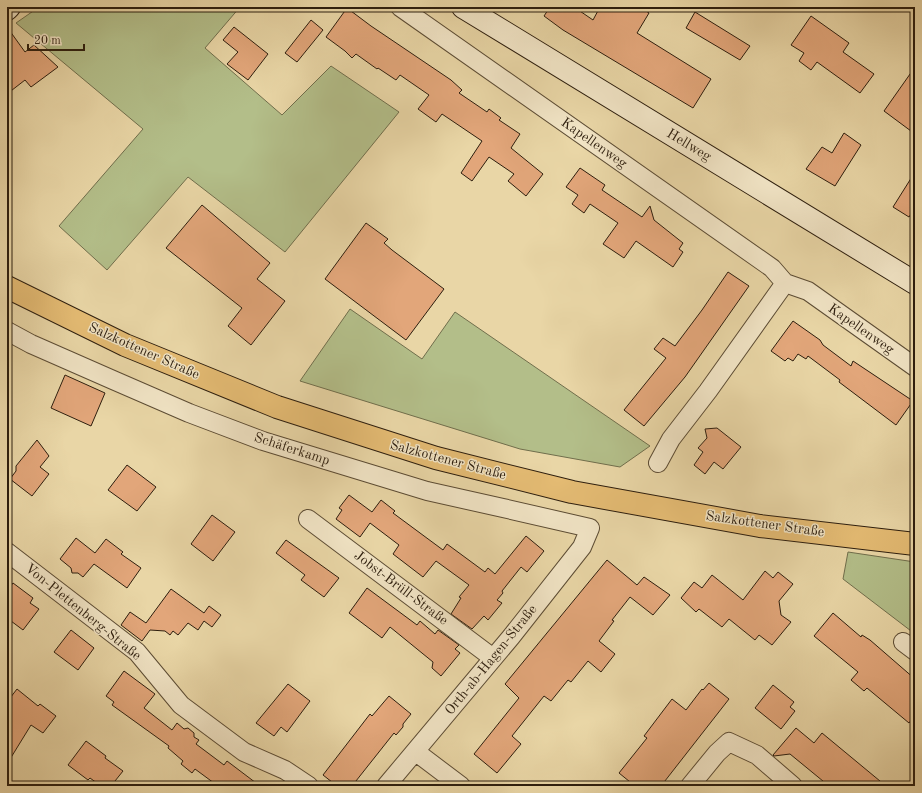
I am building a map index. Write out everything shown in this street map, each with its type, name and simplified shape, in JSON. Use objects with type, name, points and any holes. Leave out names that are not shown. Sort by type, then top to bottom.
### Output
[{"type":"main road","name":"Hellweg","points":[[464,7],[915,283]]},
{"type":"main road","name":"Salzkottener Straße","points":[[7,287],[125,345],[277,408],[436,458],[572,492],[760,526],[915,544]]},
{"type":"street","name":"Kapellenweg","points":[[400,7],[772,268],[785,283],[808,291],[915,367]]},
{"type":"street","points":[[658,463],[671,439],[708,391],[785,283]]},
{"type":"street","name":"Schäferkamp","points":[[7,331],[31,344],[189,413],[263,440],[427,491],[590,528]]},
{"type":"street","name":"Jobst-Brüll-Straße","points":[[308,518],[493,658]]},
{"type":"street","name":"Orth-ab-Hagen-Straße","points":[[386,786],[416,752],[493,658],[582,546],[590,528]]},
{"type":"street","name":"Von-Plettenberg-Straße","points":[[7,552],[137,652],[181,705],[244,752],[285,770],[309,786]]},
{"type":"street","points":[[690,786],[717,753],[729,742],[757,755],[793,786]]},
{"type":"street","points":[[416,752],[461,786]]},
{"type":"green space","points":[[39,7],[240,7],[205,48],[282,115],[331,66],[399,112],[285,252],[188,177],[107,270],[59,226],[143,129],[16,23]]},
{"type":"green space","points":[[350,309],[422,359],[455,312],[650,446],[620,467],[520,449],[300,381]]},
{"type":"green space","points":[[848,552],[915,562],[915,634],[843,579]]},
{"type":"building","points":[[550,7],[574,7],[593,20],[600,7],[640,7],[649,13],[637,33],[711,79],[693,108],[563,30],[544,16]]},
{"type":"building","points":[[347,8],[451,80],[462,90],[459,93],[487,112],[489,109],[501,118],[499,120],[520,134],[511,148],[543,174],[526,196],[508,181],[514,174],[489,157],[472,181],[461,173],[482,141],[442,114],[436,122],[418,109],[429,95],[400,75],[396,80],[356,54],[352,58],[326,37]]},
{"type":"building","points":[[695,12],[750,46],[740,60],[686,28]]},
{"type":"building","points":[[811,16],[849,43],[843,52],[874,74],[860,93],[817,62],[811,70],[799,61],[804,53],[791,45]]},
{"type":"building","points":[[311,20],[323,30],[297,62],[285,53]]},
{"type":"building","points":[[7,27],[25,52],[34,45],[58,67],[31,87],[25,80],[7,94]]},
{"type":"building","points":[[234,27],[268,54],[248,80],[227,64],[238,52],[223,40]]},
{"type":"building","points":[[915,67],[915,134],[884,111]]},
{"type":"building","points":[[844,133],[861,145],[835,186],[806,169],[822,147],[832,153]]},
{"type":"building","points":[[580,168],[605,185],[602,190],[642,217],[650,206],[654,220],[683,243],[679,249],[683,252],[673,267],[636,241],[624,258],[603,244],[618,223],[590,204],[584,213],[572,204],[578,195],[566,187]]},
{"type":"building","points":[[915,172],[915,208],[909,217],[893,207]]},
{"type":"building","points":[[202,205],[270,263],[257,279],[285,301],[251,345],[228,326],[242,308],[166,248]]},
{"type":"building","points":[[366,223],[388,239],[384,243],[392,250],[444,289],[406,340],[325,279]]},
{"type":"building","points":[[728,272],[749,286],[685,377],[644,426],[624,410],[666,358],[654,349],[663,338],[675,346]]},
{"type":"building","points":[[793,321],[820,340],[823,345],[851,366],[853,361],[913,401],[896,425],[839,382],[840,380],[808,356],[806,359],[798,354],[793,361],[788,358],[785,361],[771,351]]},
{"type":"building","points":[[65,375],[105,393],[91,426],[51,408]]},
{"type":"building","points":[[717,428],[741,447],[723,469],[714,462],[705,474],[694,465],[703,452],[698,448],[707,438],[705,429]]},
{"type":"building","points":[[37,440],[49,456],[40,467],[49,474],[32,496],[10,479],[16,471],[16,466]]},
{"type":"building","points":[[127,465],[156,487],[137,511],[108,490]]},
{"type":"building","points":[[349,495],[372,512],[381,500],[395,511],[393,513],[443,550],[447,544],[485,572],[488,568],[495,574],[526,536],[544,551],[527,572],[521,567],[502,591],[503,593],[497,600],[502,603],[488,620],[484,616],[472,629],[451,614],[461,598],[459,597],[469,585],[436,561],[423,577],[393,554],[399,545],[370,523],[360,537],[336,519],[342,510],[339,508]]},
{"type":"building","points":[[212,515],[235,532],[213,561],[191,544]]},
{"type":"building","points":[[76,538],[95,553],[106,539],[123,552],[121,554],[141,568],[127,588],[94,564],[83,577],[78,573],[72,573],[71,568],[60,559]]},
{"type":"building","points":[[286,540],[339,578],[324,597],[301,580],[305,575],[276,553]]},
{"type":"building","points":[[607,560],[637,585],[644,577],[670,595],[653,615],[630,597],[612,620],[614,621],[599,641],[615,654],[601,672],[588,661],[571,682],[568,680],[551,701],[544,696],[512,736],[521,744],[497,773],[474,754],[519,698],[505,684]]},
{"type":"building","points":[[765,571],[773,578],[778,572],[793,584],[779,601],[781,615],[791,622],[772,645],[759,635],[755,640],[729,619],[722,627],[699,609],[696,612],[681,598],[694,582],[702,588],[712,575],[743,600]]},
{"type":"building","points":[[13,583],[33,598],[30,603],[39,609],[23,630],[7,618],[7,591]]},
{"type":"building","points":[[367,588],[417,625],[420,621],[435,634],[438,630],[459,645],[455,649],[460,653],[441,676],[432,668],[433,662],[390,627],[382,638],[349,613]]},
{"type":"building","points":[[171,589],[204,613],[209,606],[221,615],[212,627],[204,621],[198,630],[188,623],[178,635],[173,631],[170,635],[165,631],[150,630],[142,641],[121,625],[130,612],[146,623]]},
{"type":"building","points":[[833,613],[861,637],[862,635],[870,640],[915,679],[915,715],[909,723],[867,688],[864,691],[851,680],[858,672],[814,636]]},
{"type":"building","points":[[71,630],[94,648],[78,670],[54,652]]},
{"type":"building","points":[[124,671],[155,694],[144,708],[172,730],[177,723],[184,729],[188,728],[194,733],[194,737],[199,740],[196,744],[224,765],[227,761],[260,786],[218,786],[195,769],[192,773],[181,764],[183,761],[168,748],[169,746],[112,705],[114,702],[106,696]]},
{"type":"building","points":[[709,683],[729,699],[661,786],[635,786],[619,773],[647,738],[644,736],[672,699],[686,710],[702,689],[703,690]]},
{"type":"building","points":[[288,684],[310,701],[287,732],[281,727],[274,736],[256,723]]},
{"type":"building","points":[[773,685],[794,702],[790,707],[795,711],[781,729],[755,708]]},
{"type":"building","points":[[17,689],[38,706],[40,704],[56,716],[43,733],[31,725],[7,764],[7,702]]},
{"type":"building","points":[[389,696],[411,714],[403,724],[403,727],[396,735],[394,733],[352,786],[337,786],[323,775],[370,714],[372,716]]},
{"type":"building","points":[[796,728],[814,743],[822,733],[886,786],[829,786],[790,754],[774,756],[773,755]]},
{"type":"building","points":[[86,741],[106,756],[105,758],[123,771],[111,786],[101,786],[90,778],[88,780],[68,765]]}]
